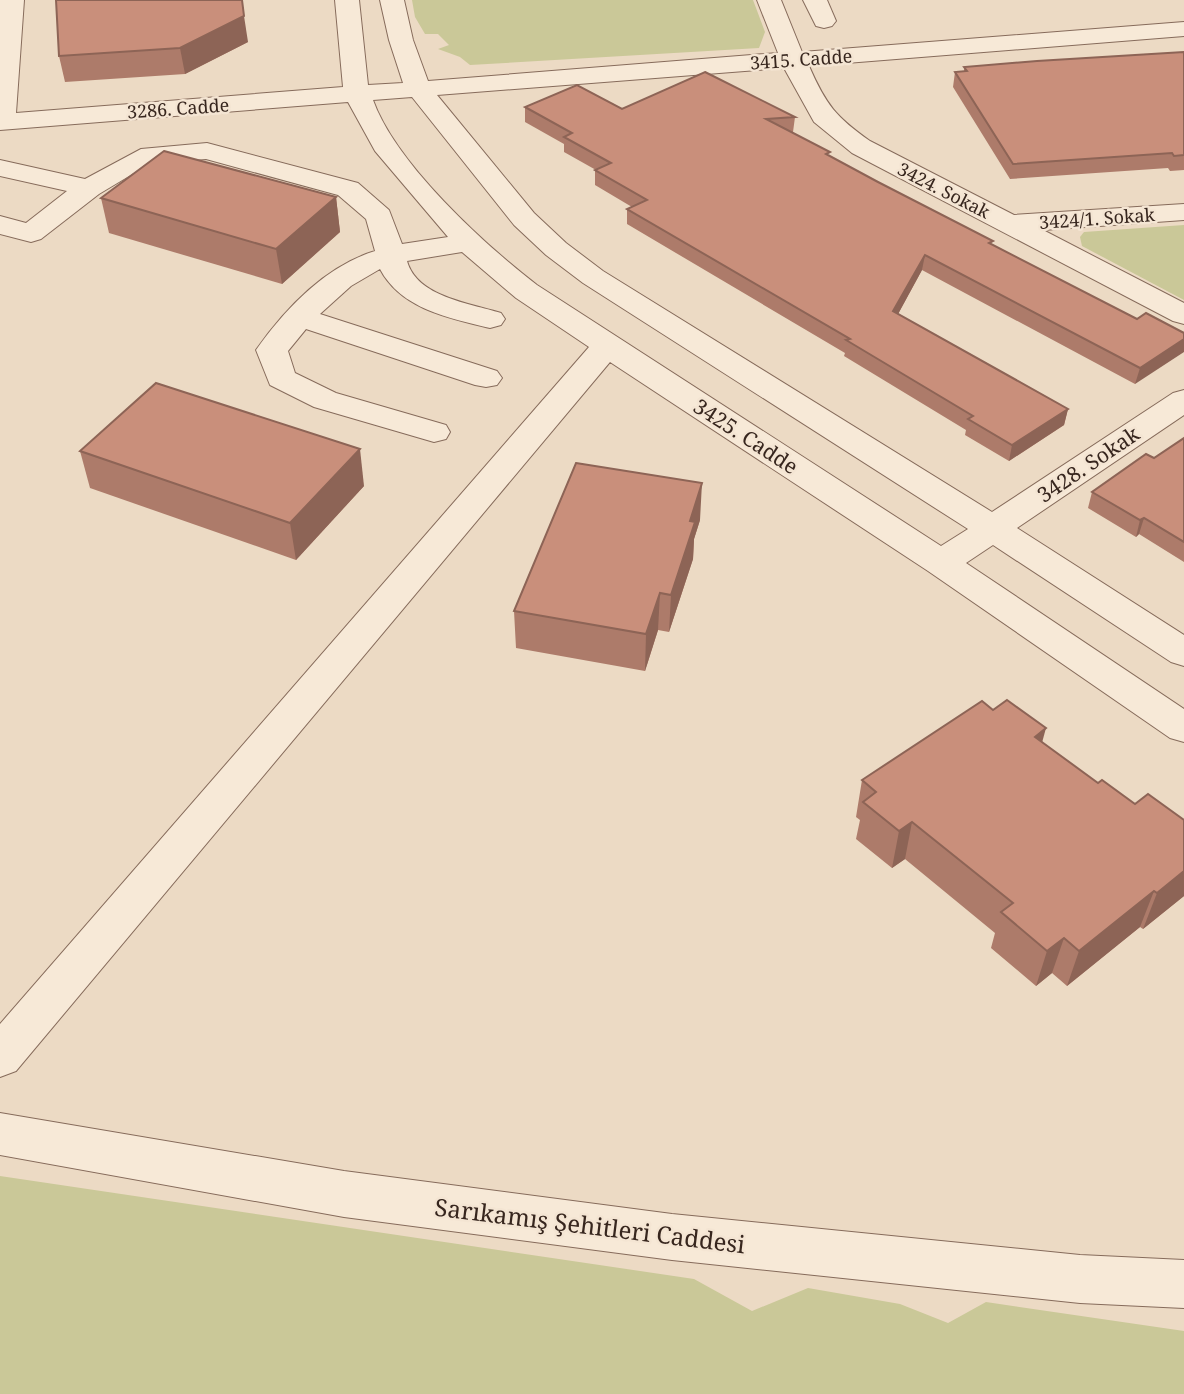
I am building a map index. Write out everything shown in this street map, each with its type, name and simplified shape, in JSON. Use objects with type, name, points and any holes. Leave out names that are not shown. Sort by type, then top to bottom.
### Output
[{"type":"street","points":[[1,122],[12,0]]},
{"type":"street","points":[[347,0],[357,94]]},
{"type":"street","points":[[392,0],[401,40],[418,88],[500,191],[556,249],[593,277],[992,528],[1184,653]]},
{"type":"street","name":"3424. Sokak","points":[[769,0],[794,60],[820,112],[837,130],[861,147],[1184,315]]},
{"type":"street","name":"3415. Cadde","points":[[357,94],[1184,29]]},
{"type":"street","name":"3286. Cadde","points":[[1,122],[357,94]]},
{"type":"street","name":"3425. Cadde","points":[[357,94],[388,150],[467,242],[500,272],[941,563],[1184,728]]},
{"type":"street","points":[[0,225],[31,233],[89,188],[150,155],[208,151],[348,189],[379,216],[395,271],[407,287],[431,302],[490,318]]},
{"type":"street","points":[[0,168],[89,188]]},
{"type":"street","name":"3424/1. Sokak","points":[[1010,224],[1184,212]]},
{"type":"street","points":[[434,432],[325,400],[281,378],[272,350],[299,317],[346,275],[391,255],[467,242]]},
{"type":"street","points":[[299,317],[486,378]]},
{"type":"street","points":[[0,1058],[607,345]]},
{"type":"street","name":"3428. Sokak","points":[[941,563],[1184,400]]},
{"type":"street","name":"Sarıkamış Şehitleri Caddesi","points":[[0,1134],[344,1194],[673,1237],[1080,1279],[1184,1284]]},
{"type":"shaded area","points":[[412,0],[753,0],[765,32],[759,48],[470,65],[460,57],[438,49],[449,45],[438,34],[425,34],[415,17]]},
{"type":"shaded area","points":[[1184,225],[1184,300],[1082,246],[1080,237],[1084,232]]},
{"type":"shaded area","points":[[0,1176],[694,1279],[752,1311],[808,1288],[900,1304],[948,1323],[986,1302],[1184,1331],[1184,1394],[0,1394]]},
{"type":"building","points":[[56,0],[242,0],[244,16],[180,48],[59,56]]},
{"type":"building","points":[[1184,52],[1184,155],[1174,156],[1172,153],[1013,164],[955,72],[967,71],[964,67]]},
{"type":"building","points":[[705,72],[795,117],[766,119],[830,152],[826,154],[993,241],[989,243],[1137,319],[1146,313],[1184,333],[1184,339],[1140,368],[925,255],[893,311],[1068,409],[1012,445],[968,419],[973,416],[846,340],[850,339],[627,209],[647,200],[595,170],[611,163],[564,137],[572,133],[525,107],[577,85],[622,109]]},
{"type":"building","points":[[164,151],[336,197],[276,249],[101,198]]},
{"type":"building","points":[[156,383],[360,449],[290,523],[80,451]]},
{"type":"building","points":[[1184,438],[1184,542],[1092,492],[1146,454],[1154,458]]},
{"type":"building","points":[[576,463],[702,483],[690,521],[695,522],[671,595],[660,593],[646,634],[514,611]]},
{"type":"building","points":[[1007,700],[1046,728],[1035,737],[1098,783],[1102,780],[1135,804],[1148,794],[1184,820],[1184,871],[1157,893],[1154,891],[1079,951],[1064,938],[1047,951],[1001,912],[1013,903],[912,822],[899,831],[863,802],[876,792],[862,780],[982,701],[993,710]]}]
